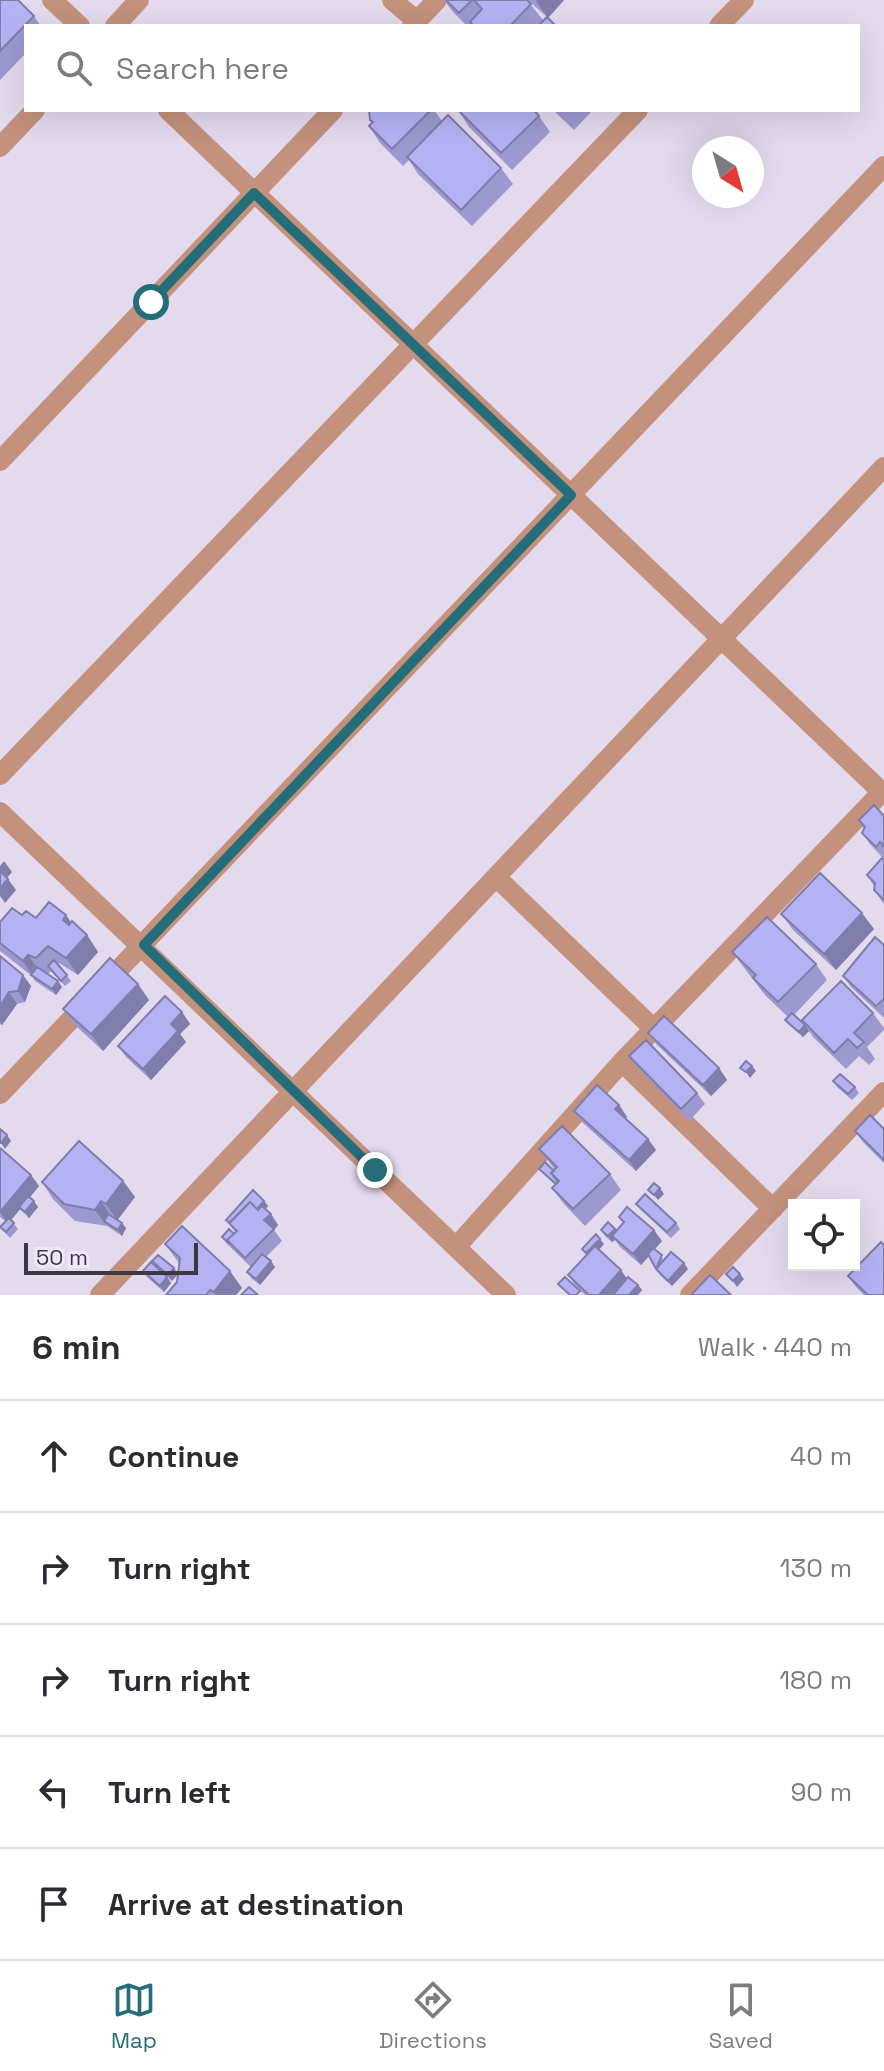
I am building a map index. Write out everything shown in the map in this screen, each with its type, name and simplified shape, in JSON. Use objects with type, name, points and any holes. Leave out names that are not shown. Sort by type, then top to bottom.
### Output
[{"type":"street","points":[[52,0],[78,24]]},
{"type":"street","points":[[117,24],[139,0]]},
{"type":"street","points":[[392,0],[415,23],[437,0]]},
{"type":"street","points":[[721,24],[744,0]]},
{"type":"street","points":[[0,147],[33,112]]},
{"type":"street","points":[[170,112],[883,792],[622,1062],[456,1247]]},
{"type":"street","points":[[0,461],[331,112]]},
{"type":"street","points":[[0,775],[636,112]]},
{"type":"street","points":[[0,1094],[884,166]]},
{"type":"street","points":[[100,1295],[884,467]]},
{"type":"street","points":[[0,812],[144,945],[506,1295]]},
{"type":"street","points":[[496,877],[654,1029]]},
{"type":"street","points":[[622,1062],[773,1209]]},
{"type":"street","points":[[690,1295],[884,1092]]},
{"type":"building","points":[[0,0],[18,0],[34,16],[0,51]]},
{"type":"building","points":[[446,0],[472,0],[459,13]]},
{"type":"building","points":[[474,0],[527,0],[531,4],[512,24],[472,24],[470,22],[482,9]]},
{"type":"building","points":[[547,17],[554,24],[540,24]]},
{"type":"building","points":[[369,112],[429,112],[392,149],[369,126],[373,122]]},
{"type":"building","points":[[460,112],[536,112],[539,116],[501,153]]},
{"type":"building","points":[[448,115],[501,168],[461,210],[407,157]]},
{"type":"building","points":[[874,805],[884,816],[884,846],[880,842],[876,847],[862,833],[865,827],[859,820]]},
{"type":"building","points":[[882,858],[884,900],[874,890],[875,883],[867,875]]},
{"type":"building","points":[[0,871],[8,879],[0,888]]},
{"type":"building","points":[[820,873],[862,913],[824,954],[781,914]]},
{"type":"building","points":[[49,902],[66,915],[63,920],[69,925],[72,921],[87,935],[66,958],[48,946],[36,958],[28,955],[23,961],[0,943],[0,922],[12,908],[22,915],[26,911],[36,918]]},
{"type":"building","points":[[767,917],[816,964],[778,1002],[732,952]]},
{"type":"building","points":[[875,937],[884,945],[884,999],[876,1006],[843,976]]},
{"type":"building","points":[[0,956],[23,975],[18,991],[9,992],[0,1006]]},
{"type":"building","points":[[110,958],[138,984],[91,1034],[63,1009]]},
{"type":"building","points":[[54,960],[67,975],[61,981],[48,966]]},
{"type":"building","points":[[37,967],[58,981],[52,989],[31,975]]},
{"type":"building","points":[[841,981],[873,1013],[854,1033],[864,1042],[857,1048],[848,1039],[834,1053],[802,1020]]},
{"type":"building","points":[[165,996],[182,1012],[171,1024],[178,1031],[143,1069],[118,1046]]},
{"type":"building","points":[[792,1013],[805,1025],[799,1032],[785,1020]]},
{"type":"building","points":[[664,1016],[719,1068],[703,1085],[648,1033]]},
{"type":"building","points":[[646,1040],[697,1093],[681,1109],[629,1056]]},
{"type":"building","points":[[746,1061],[752,1066],[746,1072],[740,1068]]},
{"type":"building","points":[[840,1074],[855,1087],[848,1094],[833,1081]]},
{"type":"building","points":[[597,1085],[619,1105],[615,1109],[648,1139],[629,1160],[574,1111]]},
{"type":"building","points":[[870,1115],[884,1129],[884,1160],[855,1131]]},
{"type":"building","points":[[562,1126],[610,1174],[573,1209],[552,1188],[559,1181],[551,1173],[557,1167],[539,1149]]},
{"type":"building","points":[[0,1129],[7,1135],[1,1143],[0,1143]]},
{"type":"building","points":[[79,1141],[123,1181],[106,1204],[101,1201],[95,1210],[64,1204],[42,1182]]},
{"type":"building","points":[[0,1148],[31,1175],[0,1212]]},
{"type":"building","points":[[545,1162],[554,1171],[551,1173],[558,1182],[556,1184],[539,1169]]},
{"type":"building","points":[[654,1183],[660,1188],[654,1195],[648,1190]]},
{"type":"building","points":[[253,1190],[264,1201],[257,1209],[250,1202],[230,1223],[226,1220]]},
{"type":"building","points":[[645,1194],[676,1223],[667,1232],[636,1204]]},
{"type":"building","points":[[28,1196],[34,1201],[25,1212],[19,1207]]},
{"type":"building","points":[[250,1202],[258,1210],[262,1206],[271,1214],[264,1220],[274,1229],[245,1258],[227,1240],[237,1231],[229,1223]]},
{"type":"building","points":[[627,1207],[654,1230],[633,1254],[612,1236],[624,1222],[619,1217]]},
{"type":"building","points":[[108,1214],[122,1223],[118,1230],[104,1221]]},
{"type":"building","points":[[9,1218],[14,1223],[6,1232],[0,1227]]},
{"type":"building","points":[[608,1222],[615,1229],[608,1236],[601,1230]]},
{"type":"building","points":[[182,1226],[230,1271],[214,1292],[210,1290],[206,1295],[166,1295],[177,1282],[180,1258],[165,1244]]},
{"type":"building","points":[[229,1229],[234,1234],[227,1240],[229,1243],[222,1237]]},
{"type":"building","points":[[596,1234],[600,1239],[586,1253],[582,1249]]},
{"type":"building","points":[[881,1242],[884,1245],[884,1295],[868,1295],[848,1276],[853,1271],[860,1271],[860,1264]]},
{"type":"building","points":[[595,1246],[621,1270],[599,1295],[589,1295],[568,1275]]},
{"type":"building","points":[[653,1248],[662,1255],[656,1269],[648,1254]]},
{"type":"building","points":[[671,1252],[684,1263],[668,1281],[656,1269]]},
{"type":"building","points":[[262,1254],[271,1261],[256,1279],[247,1272]]},
{"type":"building","points":[[158,1255],[174,1268],[168,1275],[152,1261]]},
{"type":"building","points":[[151,1262],[167,1277],[160,1286],[143,1271]]},
{"type":"building","points":[[733,1267],[740,1274],[733,1281],[726,1274]]},
{"type":"building","points":[[710,1275],[731,1295],[691,1295]]},
{"type":"building","points":[[565,1277],[580,1291],[576,1295],[570,1295],[558,1284]]},
{"type":"building","points":[[628,1277],[638,1285],[629,1295],[613,1295]]},
{"type":"building","points":[[249,1287],[258,1295],[241,1295]]},
{"type":"route","points":[[151,302],[254,193],[571,495],[144,945],[375,1170]]}]
